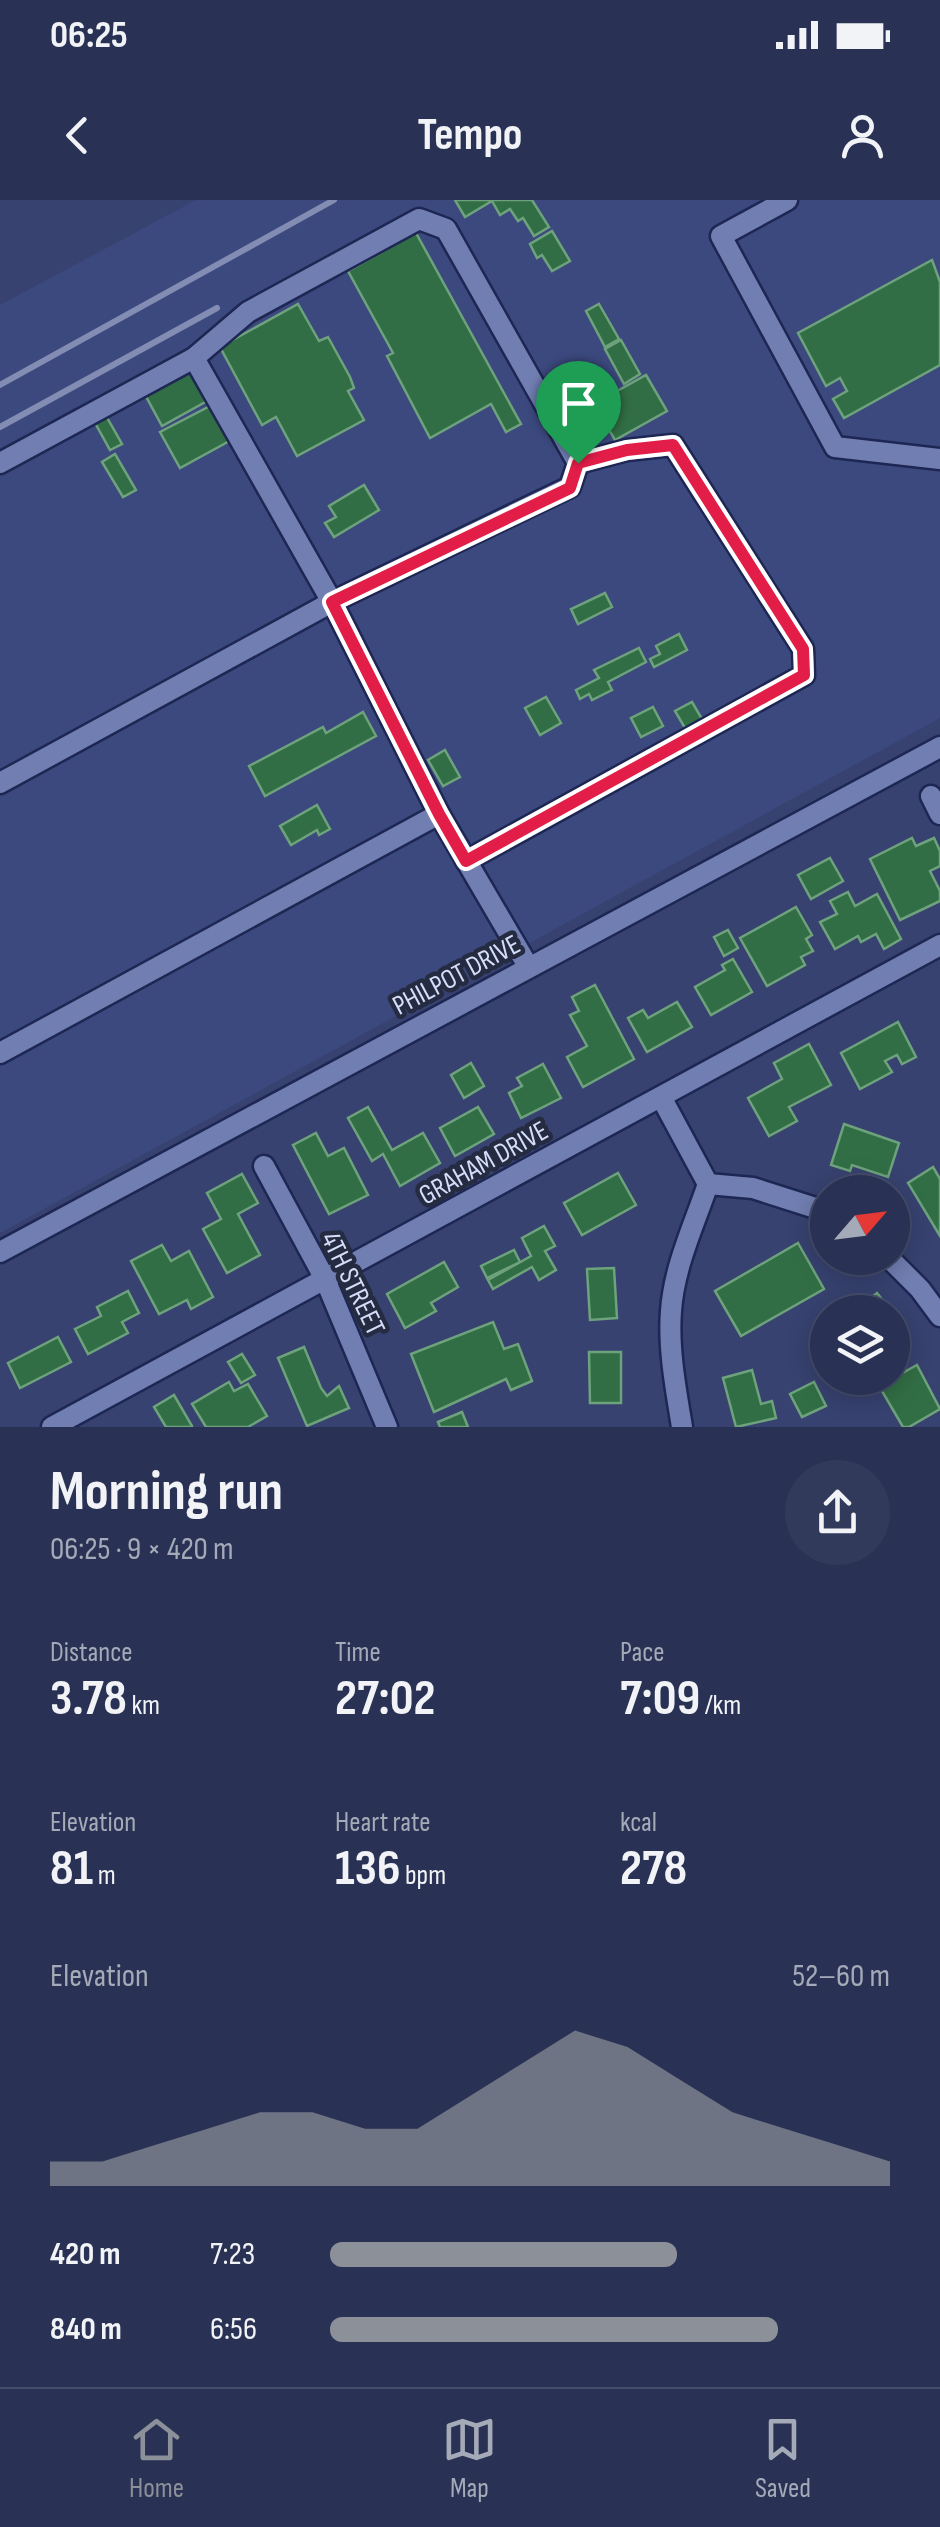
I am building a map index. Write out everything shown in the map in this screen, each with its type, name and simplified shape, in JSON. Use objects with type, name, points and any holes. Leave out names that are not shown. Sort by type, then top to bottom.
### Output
[{"type":"street","points":[[786,200],[721,236],[836,448],[940,459]]},
{"type":"street","points":[[0,463],[194,358],[248,312],[419,219],[446,229],[578,463],[570,488],[332,602],[0,783]]},
{"type":"street","points":[[194,358],[332,602],[439,814],[528,966]]},
{"type":"street","points":[[466,861],[804,675],[803,649],[673,445],[627,450],[578,463]]},
{"type":"street","name":"PHILPOT DRIVE","points":[[0,1252],[940,746]]},
{"type":"street","points":[[0,1053],[439,814]]},
{"type":"street","name":"GRAHAM DRIVE","points":[[64,1424],[940,945]]},
{"type":"street","points":[[661,1096],[708,1184],[677,1273],[670,1312],[682,1427]]},
{"type":"street","name":"4TH STREET","points":[[264,1166],[325,1279],[388,1427]]},
{"type":"street","points":[[708,1184],[753,1188],[810,1206]]},
{"type":"street","points":[[906,1275],[940,1316]]},
{"type":"shaded area","points":[[196,200],[940,200],[940,718],[0,1233],[0,305]]},
{"type":"building","points":[[455,200],[532,200],[549,227],[534,236],[523,218],[518,221],[510,209],[500,215],[492,201],[465,217]]},
{"type":"building","points":[[552,231],[570,261],[552,271],[542,255],[537,258],[530,244]]},
{"type":"building","points":[[416,233],[521,424],[506,432],[491,404],[430,438],[387,356],[393,353],[348,271]]},
{"type":"building","points":[[932,260],[940,282],[940,365],[844,418],[833,399],[847,391],[840,378],[826,386],[798,333]]},
{"type":"building","points":[[298,304],[319,341],[328,337],[350,377],[354,388],[348,391],[364,420],[297,456],[276,417],[262,425],[220,347]]},
{"type":"building","points":[[599,304],[619,339],[605,347],[586,311]]},
{"type":"building","points":[[621,340],[640,374],[624,384],[605,349]]},
{"type":"building","points":[[187,364],[207,401],[162,426],[142,389]]},
{"type":"building","points":[[573,367],[588,393],[592,391],[588,384],[601,377],[609,391],[574,412],[554,378]]},
{"type":"building","points":[[646,375],[667,411],[615,440],[594,404]]},
{"type":"building","points":[[214,404],[233,439],[180,468],[160,432]]},
{"type":"building","points":[[105,414],[122,444],[110,450],[94,421]]},
{"type":"building","points":[[115,454],[136,490],[123,497],[102,462]]},
{"type":"building","points":[[364,485],[379,510],[334,537],[325,523],[336,517],[329,506]]},
{"type":"building","points":[[605,593],[612,607],[578,624],[571,609]]},
{"type":"building","points":[[679,634],[687,650],[654,667],[650,659],[660,654],[656,646]]},
{"type":"building","points":[[639,648],[646,662],[608,682],[612,690],[592,700],[589,694],[580,699],[576,690],[599,678],[594,670]]},
{"type":"building","points":[[546,697],[561,723],[540,735],[525,708]]},
{"type":"building","points":[[692,702],[702,719],[685,728],[675,711]]},
{"type":"building","points":[[653,707],[663,726],[641,737],[631,718]]},
{"type":"building","points":[[363,712],[376,736],[265,796],[249,766],[323,727],[326,733]]},
{"type":"building","points":[[445,750],[460,777],[443,786],[428,760]]},
{"type":"building","points":[[317,805],[330,829],[319,835],[317,830],[291,845],[280,826]]},
{"type":"building","points":[[912,838],[916,846],[934,838],[940,851],[940,866],[930,871],[940,891],[940,901],[900,920],[870,859]]},
{"type":"building","points":[[830,858],[843,881],[811,899],[798,875]]},
{"type":"building","points":[[848,892],[855,906],[877,894],[901,939],[884,949],[876,934],[861,942],[858,936],[835,949],[820,922],[837,914],[830,901]]},
{"type":"building","points":[[796,907],[812,935],[806,939],[813,951],[801,957],[805,965],[767,986],[740,938]]},
{"type":"building","points":[[728,930],[738,948],[724,956],[714,937]]},
{"type":"building","points":[[733,959],[752,992],[711,1015],[695,987],[725,970],[722,965]]},
{"type":"building","points":[[595,985],[634,1059],[583,1087],[567,1057],[587,1046],[570,1015],[579,1011],[572,997]]},
{"type":"building","points":[[677,1002],[692,1027],[647,1052],[628,1018],[643,1010],[648,1018]]},
{"type":"building","points":[[898,1022],[916,1057],[902,1064],[897,1055],[885,1061],[892,1072],[860,1089],[841,1053]]},
{"type":"building","points":[[809,1044],[831,1085],[789,1107],[797,1121],[769,1136],[748,1098],[782,1079],[774,1063]]},
{"type":"building","points":[[471,1063],[484,1086],[464,1098],[451,1075]]},
{"type":"building","points":[[543,1064],[561,1098],[521,1118],[509,1093],[522,1086],[517,1078]]},
{"type":"building","points":[[368,1107],[392,1150],[423,1133],[440,1163],[400,1186],[383,1154],[372,1161],[348,1118]]},
{"type":"building","points":[[478,1107],[494,1134],[455,1156],[440,1128]]},
{"type":"building","points":[[844,1124],[899,1143],[889,1175],[852,1165],[850,1171],[831,1165]]},
{"type":"building","points":[[316,1133],[328,1156],[344,1148],[368,1195],[329,1214],[293,1145]]},
{"type":"building","points":[[933,1167],[940,1179],[940,1236],[910,1186],[910,1182]]},
{"type":"building","points":[[618,1173],[636,1205],[582,1235],[564,1203]]},
{"type":"building","points":[[242,1174],[258,1203],[238,1214],[260,1255],[227,1273],[203,1229],[221,1219],[207,1193]]},
{"type":"building","points":[[544,1226],[555,1246],[545,1251],[556,1270],[539,1280],[532,1267],[493,1289],[488,1280],[531,1256],[522,1238]]},
{"type":"building","points":[[798,1243],[810,1264],[810,1275],[816,1275],[824,1289],[741,1336],[715,1291]]},
{"type":"building","points":[[162,1245],[171,1261],[189,1251],[213,1297],[191,1309],[187,1300],[159,1314],[131,1261]]},
{"type":"building","points":[[514,1250],[520,1262],[487,1278],[481,1266]]},
{"type":"building","points":[[444,1262],[458,1287],[431,1303],[436,1311],[405,1328],[387,1294]]},
{"type":"building","points":[[614,1268],[617,1318],[590,1320],[587,1269]]},
{"type":"building","points":[[128,1291],[139,1313],[122,1322],[128,1333],[88,1354],[75,1329],[101,1316],[97,1307]]},
{"type":"building","points":[[493,1322],[504,1349],[518,1344],[532,1381],[511,1390],[506,1379],[434,1412],[411,1354]]},
{"type":"building","points":[[58,1337],[71,1362],[20,1388],[8,1363]]},
{"type":"building","points":[[304,1347],[321,1388],[327,1396],[339,1386],[349,1408],[307,1426],[278,1358]]},
{"type":"building","points":[[589,1352],[621,1352],[621,1403],[590,1403]]},
{"type":"building","points":[[242,1354],[255,1375],[241,1383],[228,1362]]},
{"type":"building","points":[[917,1365],[940,1409],[903,1427],[884,1395],[910,1395],[910,1369]]},
{"type":"building","points":[[752,1370],[761,1404],[772,1401],[776,1418],[736,1427],[723,1378]]},
{"type":"building","points":[[229,1382],[234,1391],[248,1384],[267,1416],[248,1427],[206,1427],[192,1404]]},
{"type":"building","points":[[810,1384],[810,1395],[820,1395],[826,1406],[802,1417],[790,1394]]},
{"type":"building","points":[[174,1395],[191,1427],[166,1427],[154,1407]]},
{"type":"building","points":[[462,1412],[468,1427],[440,1427],[438,1422]]},
{"type":"railway","points":[[0,385],[334,200]]},
{"type":"railway","points":[[0,427],[217,308]]},
{"type":"route","points":[[673,445],[803,649],[804,675],[466,861],[332,602],[570,488],[578,463],[627,450],[673,445]]}]
